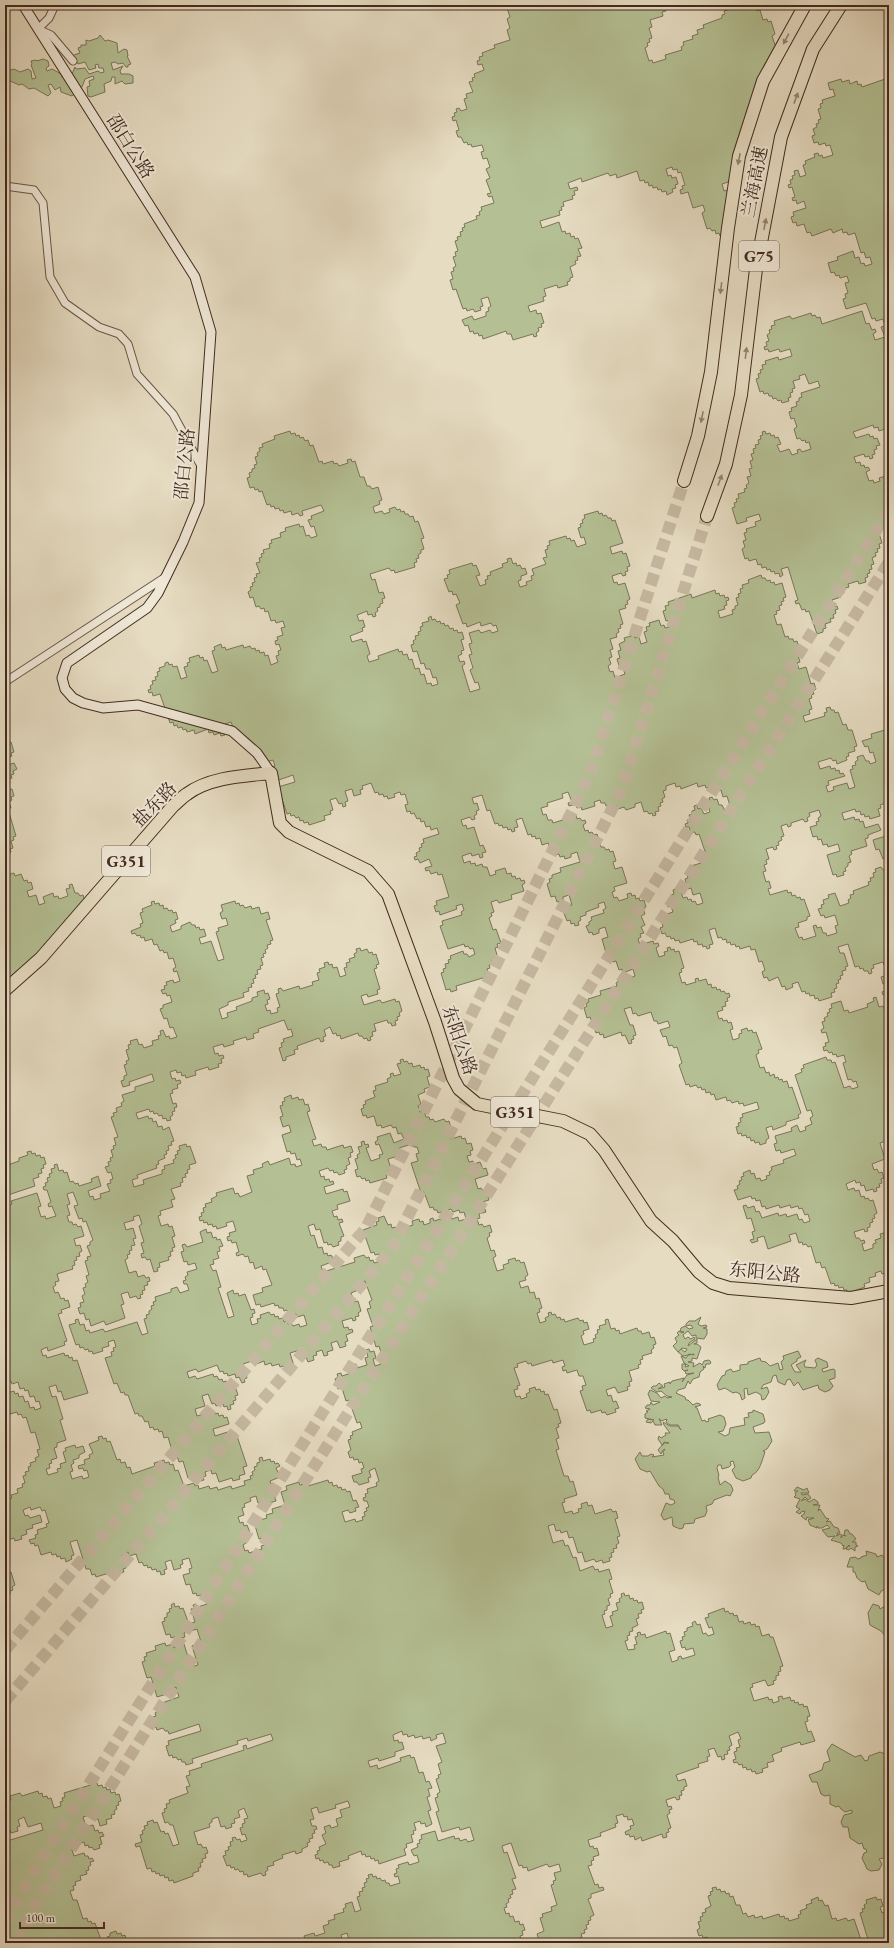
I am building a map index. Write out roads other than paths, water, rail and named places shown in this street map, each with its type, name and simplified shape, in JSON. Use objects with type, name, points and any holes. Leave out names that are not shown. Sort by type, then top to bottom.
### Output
[{"type":"highway","name":"兰海高速","points":[[684,481],[698,436],[711,372],[728,228],[739,156],[764,80],[805,5]]},
{"type":"highway","name":"兰海高速","points":[[707,516],[726,464],[741,395],[756,269],[781,138],[813,49],[841,5]]},
{"type":"highway","name":"盐东路","points":[[5,990],[41,958],[173,806],[187,793],[204,785],[233,778],[271,773]]},
{"type":"highway","name":"东阳公路","points":[[271,773],[280,823],[289,832],[368,871],[388,894],[435,1022],[453,1078],[459,1089],[477,1104],[563,1121],[590,1134],[604,1150],[651,1221],[673,1240],[699,1272],[713,1283],[729,1288],[851,1298],[889,1291]]},
{"type":"street","name":"邵白公路","points":[[23,5],[195,277],[211,332],[199,503],[183,542],[158,593],[147,608],[67,663],[62,678],[65,689],[73,698],[83,703],[102,708],[138,705],[232,731],[256,753],[271,773]]},
{"type":"street","points":[[55,5],[49,18],[38,29],[51,35],[73,61]]},
{"type":"street","points":[[5,186],[34,190],[43,204],[50,277],[65,303],[99,326],[119,334],[128,344],[138,374],[173,414],[201,466]]},
{"type":"street","points":[[5,682],[166,576]]},
{"type":"tunnel","points":[[5,1650],[366,1228],[589,777],[684,481]]},
{"type":"tunnel","points":[[5,1923],[17,1899],[889,510]]},
{"type":"tunnel","points":[[5,1701],[391,1250],[621,791],[707,516]]},
{"type":"tunnel","points":[[18,1943],[34,1907],[889,562]]}]
